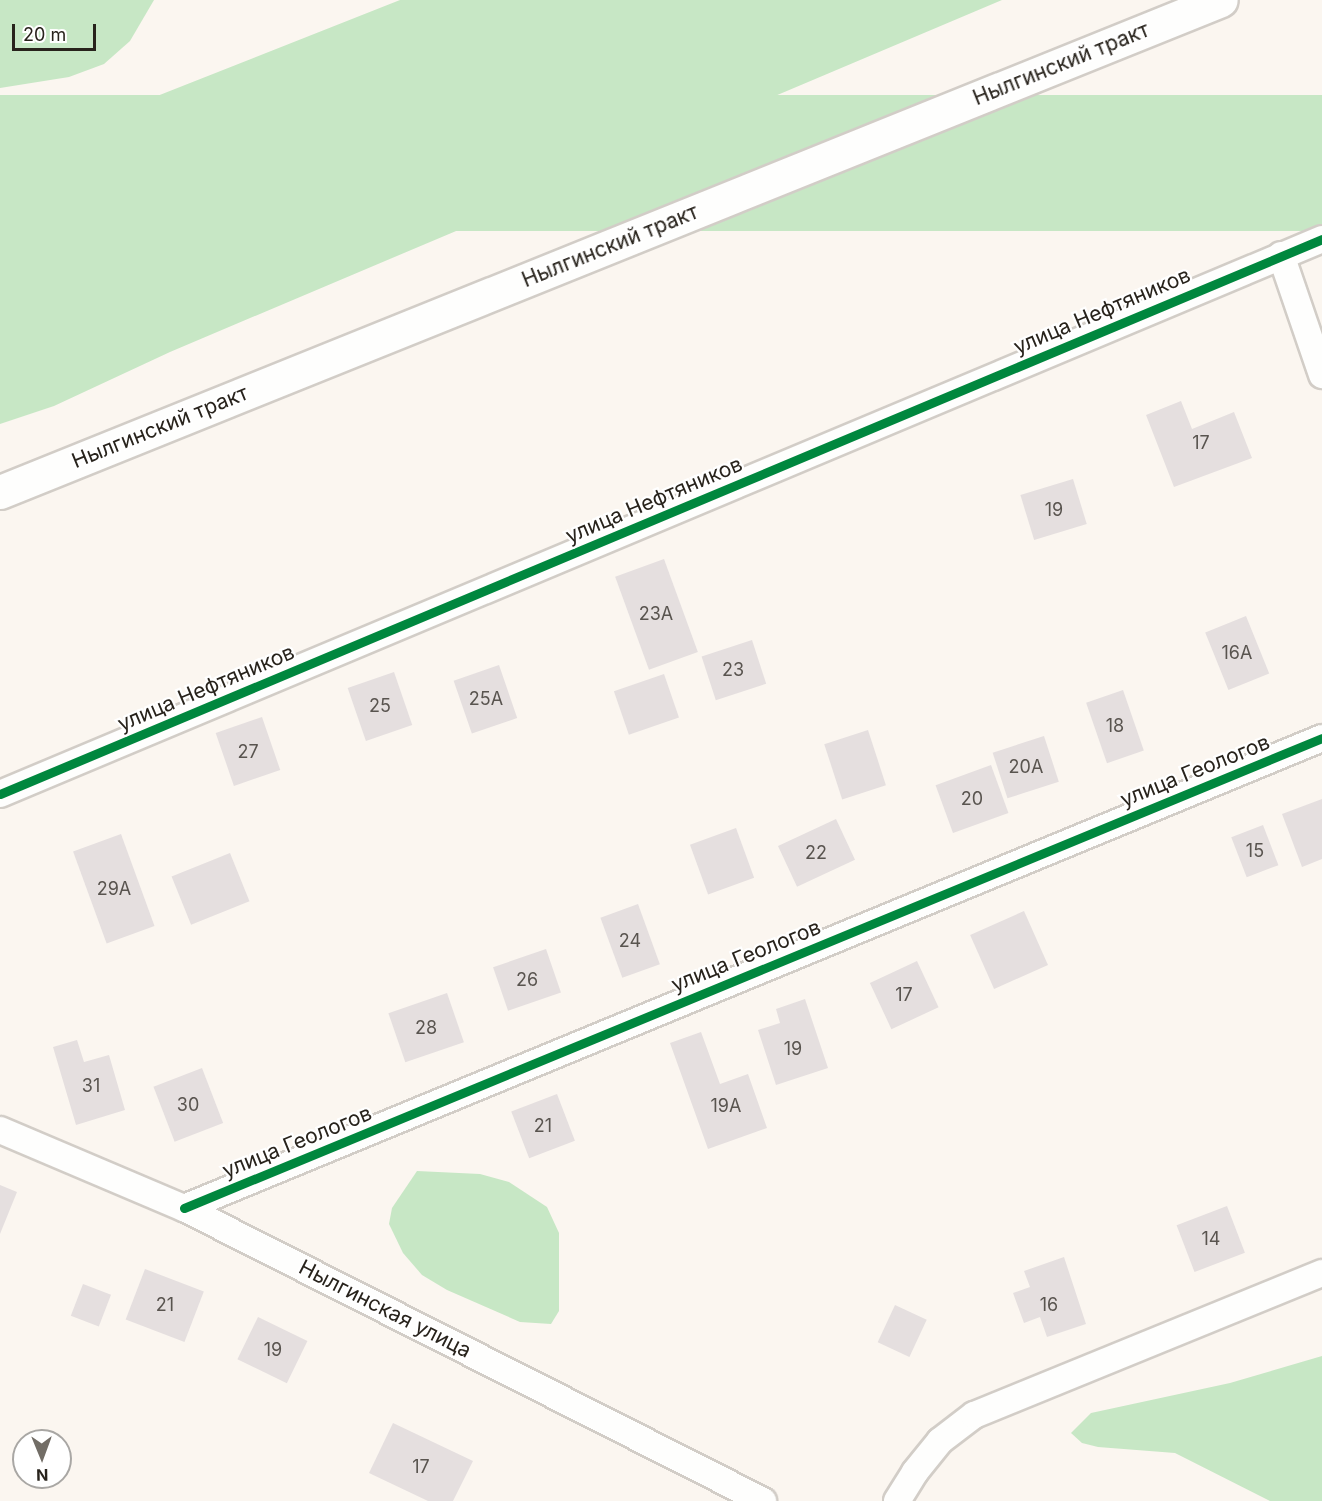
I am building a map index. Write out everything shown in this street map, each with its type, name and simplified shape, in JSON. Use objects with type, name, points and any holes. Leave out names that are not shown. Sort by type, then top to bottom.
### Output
[{"type":"main road","name":"Нылгинский тракт","points":[[0,492],[1221,0]]},
{"type":"street","name":"улица Нефтяников","points":[[0,794],[1322,239]]},
{"type":"street","points":[[1281,255],[1322,375]]},
{"type":"street","name":"улица Геологов","points":[[184,1208],[1322,738]]},
{"type":"street","name":"Нылгинская улица","points":[[0,1130],[184,1208],[764,1501]]},
{"type":"street","points":[[897,1501],[915,1472],[940,1441],[974,1415],[1322,1273]]},
{"type":"green space","points":[[0,0],[154,0],[130,41],[104,64],[69,77],[0,88]]},
{"type":"green space","points":[[400,0],[1002,0],[170,352],[54,406],[0,424],[0,158]]},
{"type":"green space","points":[[0,95],[1322,95],[1322,231],[0,231]]},
{"type":"green space","points":[[417,1171],[480,1174],[509,1182],[547,1207],[559,1233],[559,1311],[551,1324],[520,1322],[447,1290],[422,1275],[403,1253],[389,1224],[392,1208]]},
{"type":"green space","points":[[1322,1356],[1322,1501],[1270,1501],[1175,1453],[1098,1447],[1082,1443],[1071,1433],[1091,1413],[1230,1383]]},
{"type":"building","points":[[1181,401],[1192,429],[1234,412],[1252,458],[1174,487],[1146,415]]},
{"type":"building","points":[[1073,479],[1087,524],[1034,540],[1020,495]]},
{"type":"building","points":[[664,559],[698,652],[649,670],[615,577]]},
{"type":"building","points":[[1246,616],[1269,673],[1228,690],[1205,632]]},
{"type":"building","points":[[752,640],[766,684],[716,700],[702,656]]},
{"type":"building","points":[[499,665],[517,718],[472,734],[454,681]]},
{"type":"building","points":[[394,672],[412,725],[366,741],[348,688]]},
{"type":"building","points":[[664,674],[679,717],[629,735],[614,691]]},
{"type":"building","points":[[1123,690],[1144,751],[1107,763],[1086,703]]},
{"type":"building","points":[[262,717],[280,770],[234,786],[216,733]]},
{"type":"building","points":[[868,730],[886,785],[842,799],[824,744]]},
{"type":"building","points":[[1044,736],[1059,782],[1007,798],[993,753]]},
{"type":"building","points":[[991,765],[1008,813],[953,833],[936,785]]},
{"type":"building","points":[[1322,799],[1322,859],[1302,867],[1282,814]]},
{"type":"building","points":[[836,819],[855,860],[797,887],[778,846]]},
{"type":"building","points":[[1263,825],[1278,865],[1247,877],[1231,837]]},
{"type":"building","points":[[736,828],[754,878],[708,895],[690,845]]},
{"type":"building","points":[[121,834],[155,926],[107,944],[73,851]]},
{"type":"building","points":[[230,853],[249,901],[191,925],[172,877]]},
{"type":"building","points":[[638,904],[660,964],[622,978],[600,918]]},
{"type":"building","points":[[1024,911],[1048,965],[994,989],[970,935]]},
{"type":"building","points":[[546,949],[561,992],[508,1011],[493,967]]},
{"type":"building","points":[[917,961],[939,1007],[891,1029],[870,983]]},
{"type":"building","points":[[447,993],[464,1042],[405,1062],[388,1013]]},
{"type":"building","points":[[805,999],[828,1068],[776,1085],[758,1030],[780,1023],[776,1009]]},
{"type":"building","points":[[701,1032],[720,1084],[748,1074],[767,1128],[708,1149],[670,1043]]},
{"type":"building","points":[[77,1040],[84,1062],[109,1055],[125,1110],[76,1125],[53,1047]]},
{"type":"building","points":[[202,1068],[223,1123],[175,1142],[153,1087]]},
{"type":"building","points":[[557,1094],[575,1141],[529,1158],[511,1112]]},
{"type":"building","points":[[0,1185],[17,1192],[0,1234]]},
{"type":"building","points":[[1227,1206],[1245,1253],[1195,1272],[1177,1225]]},
{"type":"building","points":[[1064,1257],[1086,1324],[1047,1337],[1040,1317],[1024,1323],[1013,1293],[1030,1287],[1024,1271]]},
{"type":"building","points":[[145,1269],[204,1292],[184,1342],[126,1319]]},
{"type":"building","points":[[83,1284],[111,1295],[99,1326],[71,1316]]},
{"type":"building","points":[[895,1305],[927,1320],[909,1357],[878,1342]]},
{"type":"building","points":[[258,1317],[307,1341],[287,1383],[237,1359]]},
{"type":"building","points":[[393,1423],[473,1461],[453,1501],[428,1501],[369,1473]]},
{"type":"cycle path","points":[[0,794],[1322,239]]},
{"type":"cycle path","points":[[184,1208],[1322,738]]}]
